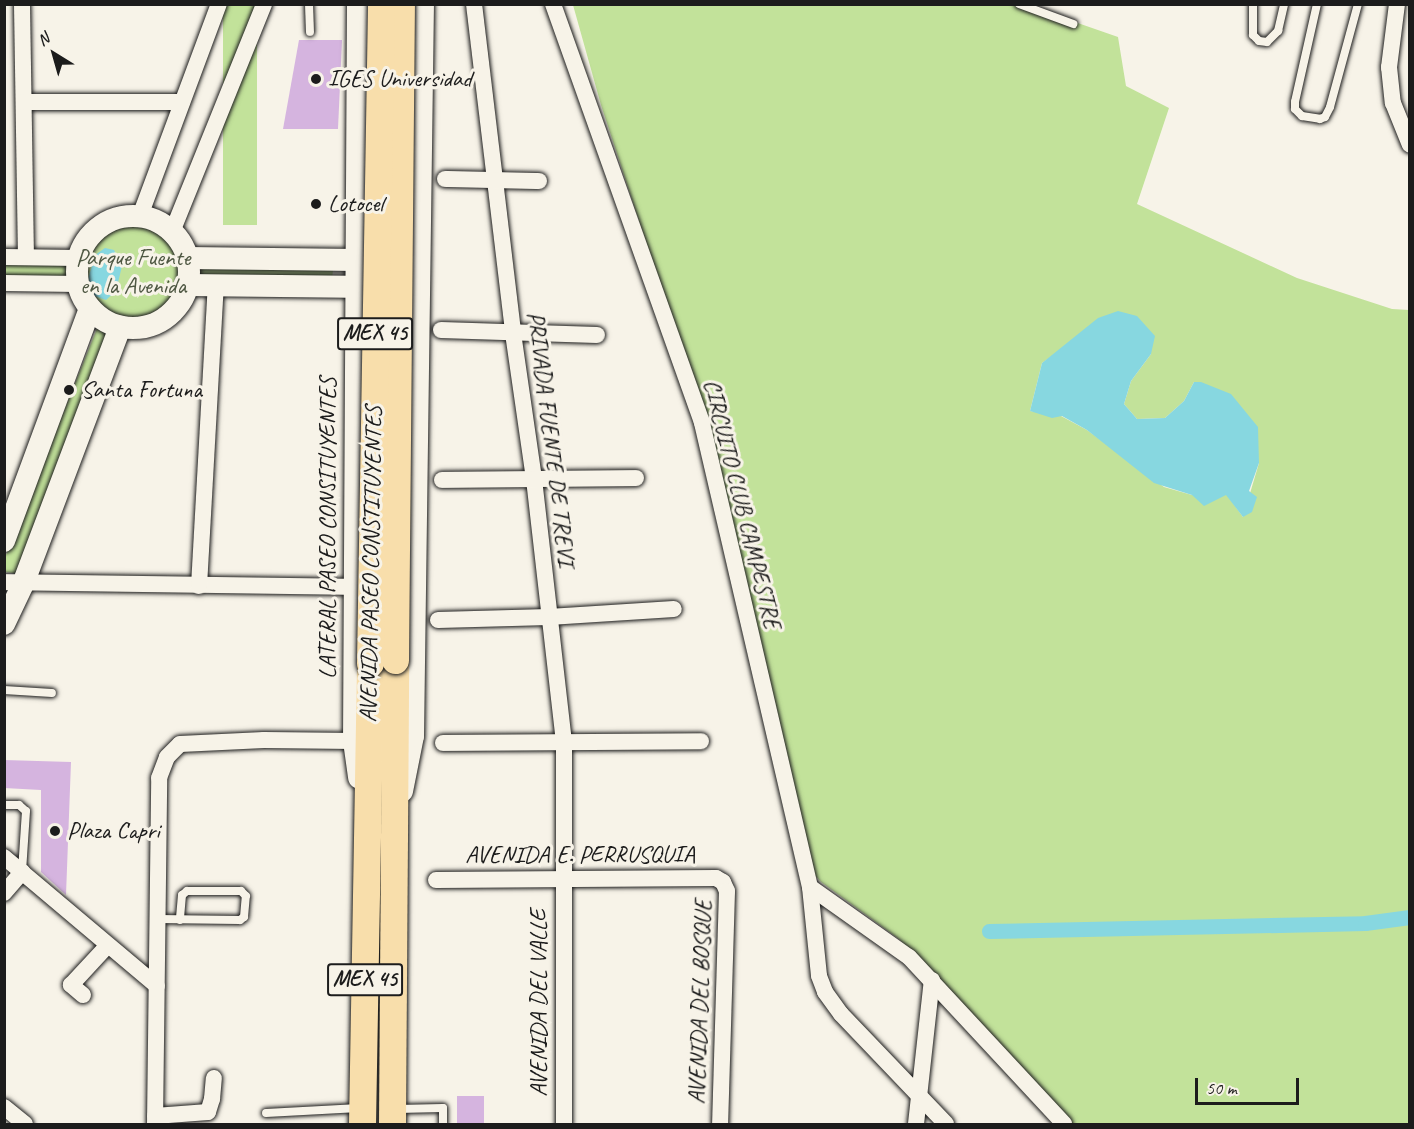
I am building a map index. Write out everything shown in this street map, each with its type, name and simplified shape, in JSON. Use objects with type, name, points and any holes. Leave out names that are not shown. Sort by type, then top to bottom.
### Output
[{"type":"highway","name":"AVENIDA PASEO CONSTITUYENTES","points":[[362,1116],[380,838],[381,4]]},
{"type":"highway","name":"AVENIDA PASEO CONSTITUYENTES","points":[[382,662],[401,4]]},
{"type":"highway","name":"AVENIDA PASEO CONSTITUYENTES","points":[[380,838],[392,1117]]},
{"type":"main road","name":"LATERAL PASEO CONSITUYENTES","points":[[358,4],[354,741],[380,838]]},
{"type":"main road","points":[[380,838],[412,736],[423,4]]},
{"type":"main road","points":[[140,216],[158,221],[172,232],[182,244],[187,258],[187,285],[176,307],[160,320],[141,327],[120,327],[103,320],[90,308],[78,284],[78,258],[88,237],[103,224],[121,217],[140,216]]},
{"type":"main road","points":[[187,258],[357,260]]},
{"type":"main road","points":[[187,285],[419,288]]},
{"type":"main road","points":[[4,542],[90,308]]},
{"type":"main road","points":[[4,624],[14,583],[120,327]]},
{"type":"street","points":[[22,4],[26,256]]},
{"type":"street","points":[[140,216],[219,4]]},
{"type":"street","points":[[172,232],[264,4]]},
{"type":"street","name":"PRIVADA FUENTE DE TREVI","points":[[474,4],[513,333],[534,478],[564,744],[562,880]]},
{"type":"street","name":"CIRCUITO CLUB CAMPESTRE","points":[[553,4],[702,423],[810,887],[819,976],[825,992],[841,1014],[946,1125]]},
{"type":"street","points":[[1397,4],[1389,67],[1393,103],[1410,145]]},
{"type":"street","points":[[24,102],[183,102]]},
{"type":"street","points":[[445,179],[539,182]]},
{"type":"street","points":[[4,257],[78,258]]},
{"type":"street","points":[[4,283],[78,284]]},
{"type":"street","points":[[199,586],[216,286]]},
{"type":"street","points":[[441,330],[597,335]]},
{"type":"street","points":[[442,480],[636,478]]},
{"type":"street","points":[[14,583],[355,586]]},
{"type":"street","points":[[438,620],[549,617],[674,609]]},
{"type":"street","points":[[214,1077],[208,1112],[155,1120],[159,778],[167,757],[180,744],[264,740],[354,741]]},
{"type":"street","points":[[443,743],[564,744],[701,741]]},
{"type":"street","points":[[4,857],[157,986]]},
{"type":"street","points":[[4,893],[22,873]]},
{"type":"street","name":"AVENIDA E. PERRUSQUIA","points":[[436,880],[716,878],[723,882]]},
{"type":"street","name":"AVENIDA DEL VALLE","points":[[562,880],[564,1125]]},
{"type":"street","name":"AVENIDA DEL BOSQUE","points":[[720,1125],[728,891],[723,882]]},
{"type":"street","points":[[810,887],[909,957],[1064,1125]]},
{"type":"street","points":[[83,994],[71,985],[108,945]]},
{"type":"street","points":[[916,1125],[932,980]]},
{"type":"street","points":[[4,1107],[25,1125]]},
{"type":"lane","points":[[309,4],[310,32]]},
{"type":"lane","points":[[1019,4],[1073,24]]},
{"type":"lane","points":[[1253,4],[1253,35],[1259,41],[1267,42],[1278,31],[1284,4]]},
{"type":"lane","points":[[1317,4],[1295,109],[1302,116],[1320,119],[1325,117],[1330,107],[1358,4]]},
{"type":"lane","points":[[4,690],[52,693]]},
{"type":"lane","points":[[4,805],[19,805],[26,811],[22,873]]},
{"type":"lane","points":[[158,920],[180,920],[240,920],[244,917],[246,896],[241,891],[187,891],[182,895],[180,920]]},
{"type":"lane","points":[[392,1117],[443,1108],[443,1125]]},
{"type":"lane","points":[[266,1113],[362,1116]]},
{"type":"green space","points":[[223,5],[257,5],[257,225],[223,225]]},
{"type":"green space","points":[[573,5],[1026,5],[1118,37],[1126,86],[1169,108],[1137,204],[1297,278],[1392,309],[1409,310],[1409,1124],[1071,1124],[997,1040],[899,939],[821,882],[811,871],[705,422],[601,105]],"holes":[[[1063,348],[1151,354],[1131,381],[1124,404],[1137,419],[1165,418],[1184,401],[1194,382],[1259,463],[1243,517],[1227,495],[1192,495],[1164,487],[1087,430],[1061,416],[1030,411],[1042,363]]]},
{"type":"green space","name":"Parque Fuente en la Avenida","points":[[133,216],[154,220],[173,232],[185,251],[189,272],[185,293],[173,312],[154,324],[133,328],[112,324],[93,312],[81,293],[77,272],[81,251],[93,232],[112,220]]},
{"type":"green space","points":[[74,260],[75,280],[6,284],[5,264]]},
{"type":"green space","points":[[334,263],[332,278],[198,280],[199,267]]},
{"type":"green space","points":[[100,321],[115,329],[21,574],[5,572],[4,560]]},
{"type":"water","points":[[105,248],[114,250],[122,266],[116,291],[106,300],[94,296],[88,279],[95,255]]},
{"type":"water","points":[[1118,311],[1137,316],[1155,336],[1151,354],[1131,381],[1124,404],[1137,419],[1165,418],[1184,401],[1194,382],[1201,382],[1231,394],[1258,427],[1259,463],[1249,491],[1257,497],[1252,512],[1243,517],[1226,495],[1204,506],[1192,495],[1154,483],[1087,430],[1062,416],[1052,418],[1030,411],[1042,363],[1098,318]]},
{"type":"building","name":"IGES Universidad","points":[[299,40],[342,40],[338,129],[283,129]]},
{"type":"building","name":"Plaza Capri","points":[[4,760],[71,762],[66,895],[41,872],[41,790],[4,788]]},
{"type":"building","points":[[457,1096],[484,1096],[484,1124],[457,1124]]},
{"type":"waterway","points":[[989,931],[1365,923],[1410,917]]},
{"type":"place","name":"IGES Universidad","points":[[316,79]]},
{"type":"place","name":"Lotocel","points":[[316,204]]},
{"type":"place","name":"Santa Fortuna","points":[[69,390]]},
{"type":"place","name":"Plaza Capri","points":[[55,831]]}]
